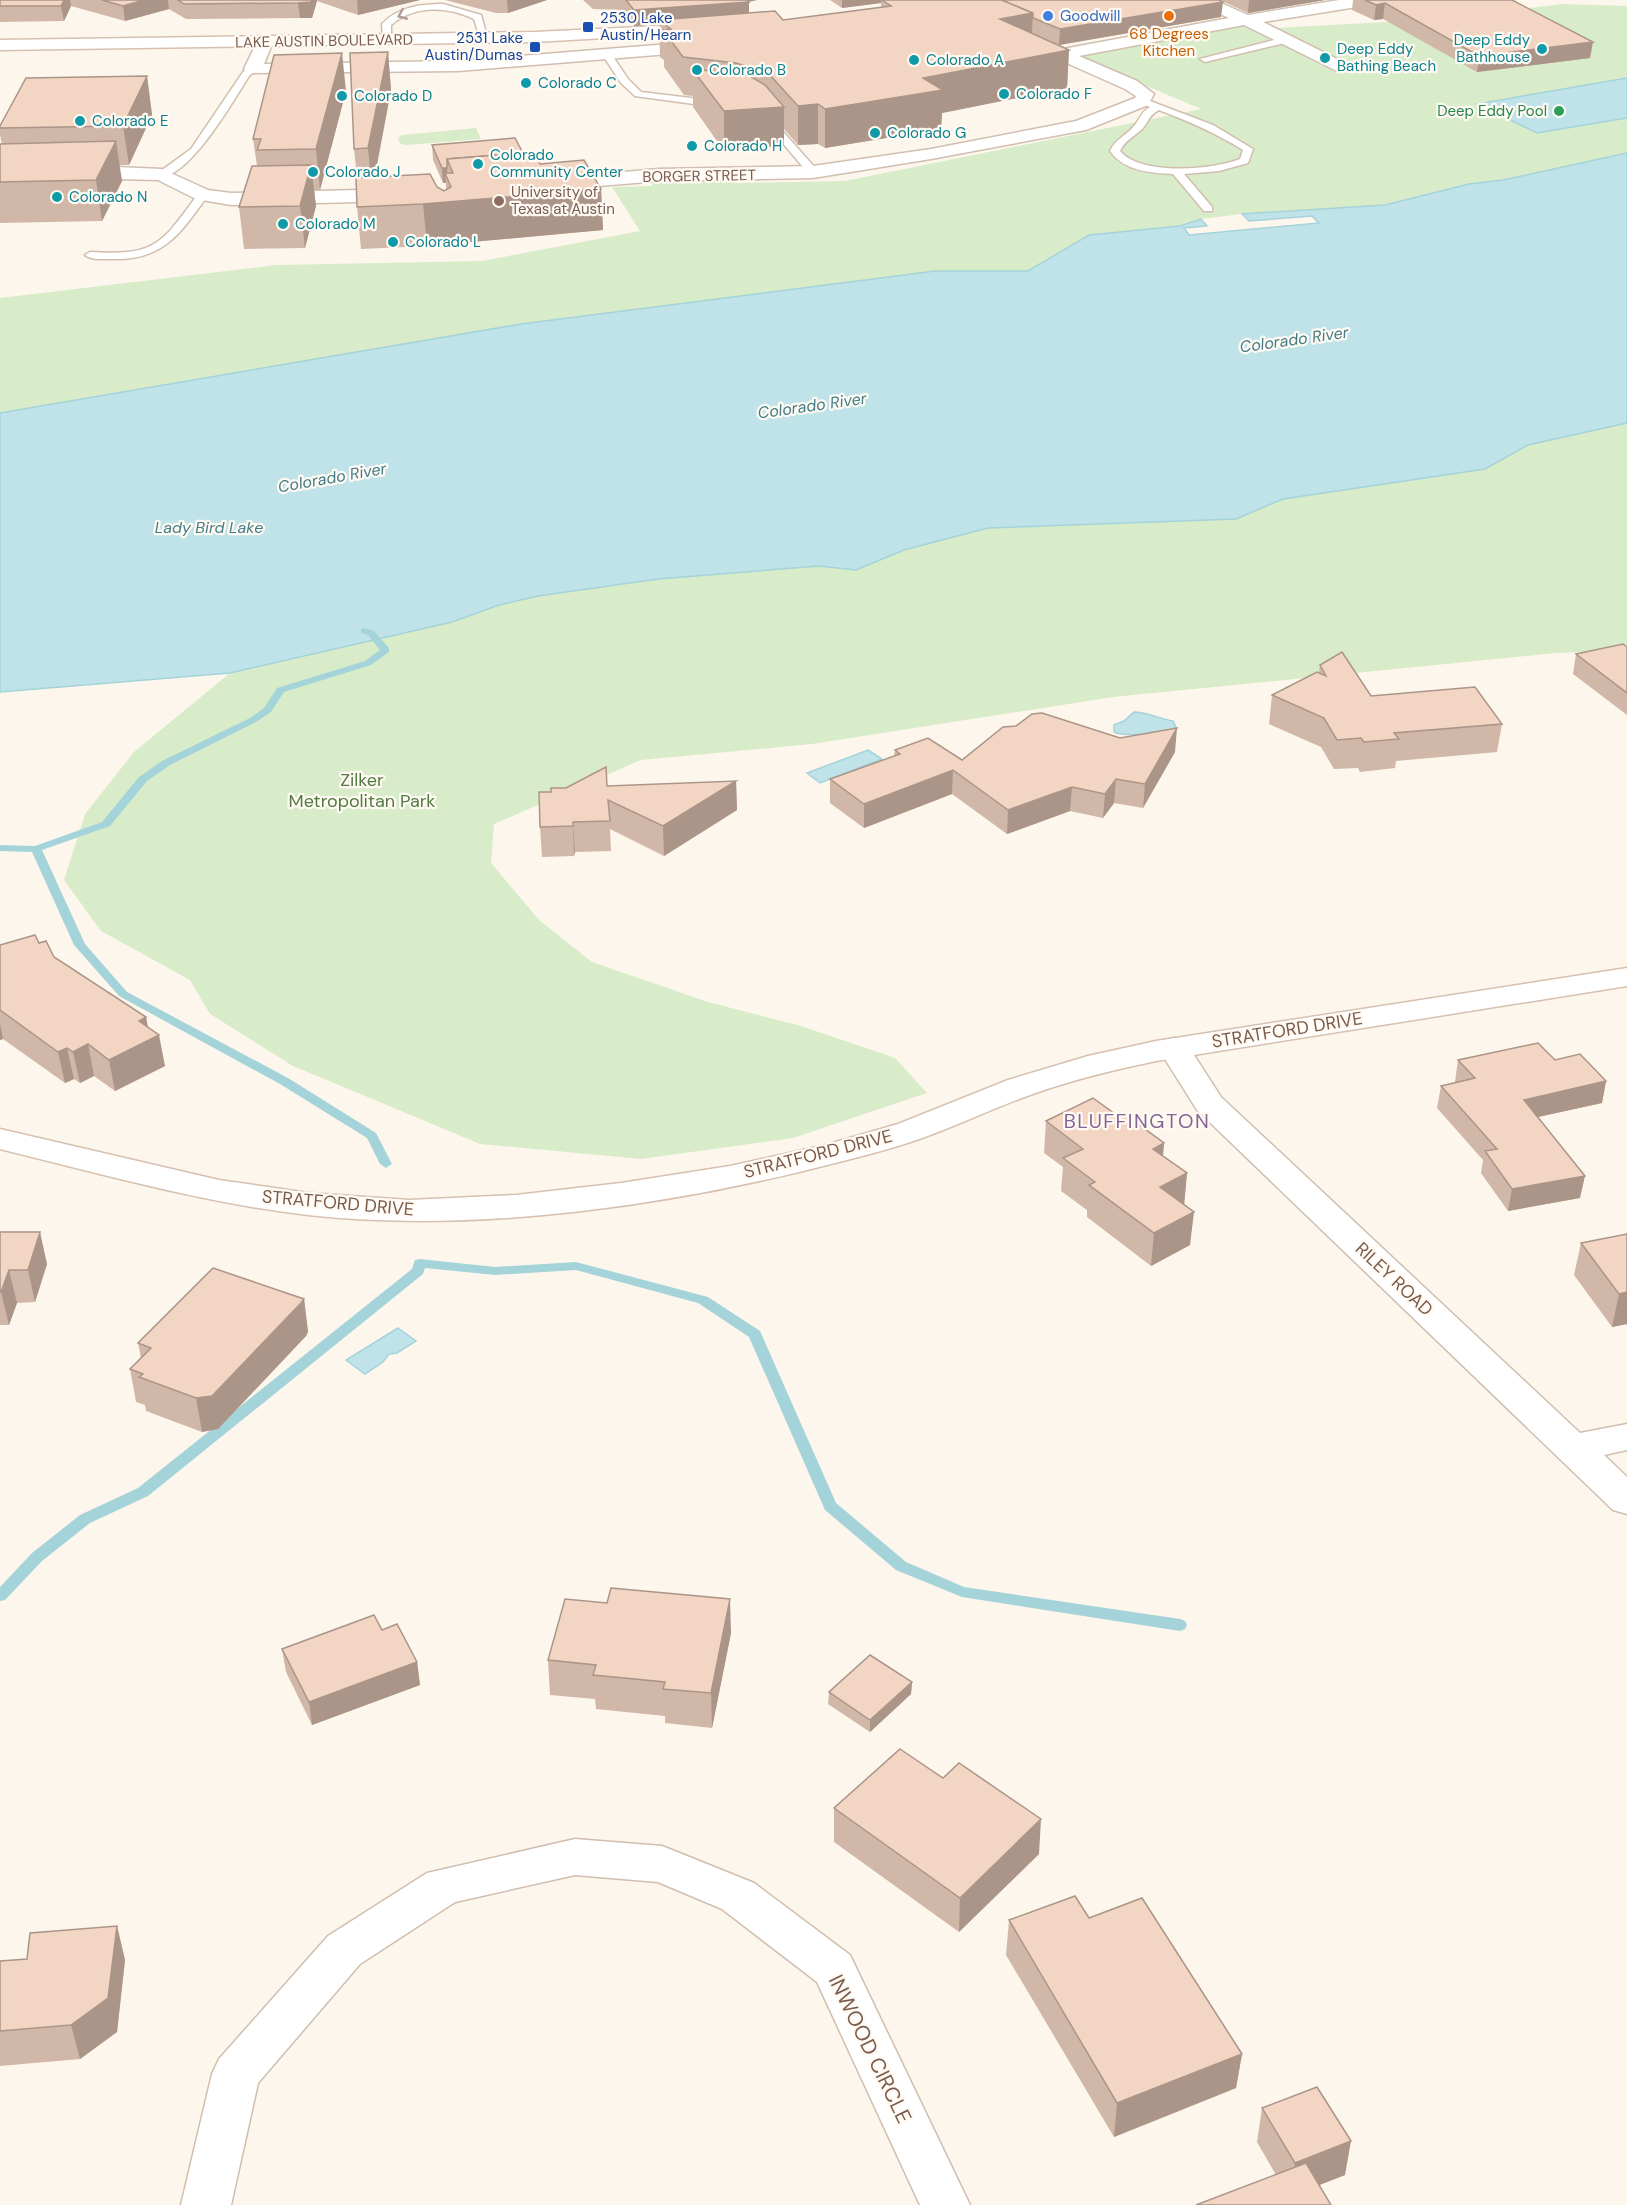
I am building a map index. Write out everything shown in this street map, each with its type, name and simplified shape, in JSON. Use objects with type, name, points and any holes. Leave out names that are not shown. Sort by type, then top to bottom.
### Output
[{"type":"street","points":[[1201,0],[1337,66]]},
{"type":"street","points":[[1059,55],[1369,0]]},
{"type":"street","points":[[932,4],[959,1],[976,17],[1131,85],[1148,101]]},
{"type":"street","points":[[954,20],[976,17]]},
{"type":"street","name":"LAKE AUSTIN BOULEVARD","points":[[0,45],[485,38],[621,34],[723,27]]},
{"type":"street","points":[[265,42],[253,69],[458,66],[721,45]]},
{"type":"street","name":"BORGER STREET","points":[[532,185],[659,175],[813,172],[931,154],[1080,126],[1107,118],[1148,101]]},
{"type":"street","points":[[0,176],[116,173],[162,175],[203,195],[231,199],[416,194]]},
{"type":"street","name":"STRATFORD DRIVE","points":[[0,1139],[219,1191],[309,1204],[410,1211],[516,1206],[621,1194],[719,1178],[831,1154],[910,1131],[1020,1087],[1099,1063],[1174,1048],[1627,976]]},
{"type":"street","name":"RILEY ROAD","points":[[1174,1048],[1209,1103],[1627,1500]]},
{"type":"street","points":[[1573,1448],[1627,1437]]},
{"type":"street","name":"INWOOD CIRCLE","points":[[206,2205],[236,2074],[344,1950],[443,1886],[575,1857],[662,1864],[738,1896],[834,1969],[945,2205]]},
{"type":"lane","points":[[388,40],[386,24],[391,20],[410,11],[437,3],[463,9],[478,17],[485,38]]},
{"type":"lane","points":[[1205,59],[1286,40]]},
{"type":"lane","points":[[607,54],[624,81],[638,94],[726,105]]},
{"type":"lane","points":[[162,175],[195,150],[246,74],[253,69]]},
{"type":"lane","points":[[1148,101],[1224,132],[1248,149],[1244,161],[1235,165],[1209,171],[1175,170],[1124,161],[1115,151],[1119,142],[1140,126],[1148,101]]},
{"type":"lane","points":[[755,113],[765,116],[813,172]]},
{"type":"lane","points":[[1175,170],[1208,209]]},
{"type":"lane","points":[[90,255],[133,256],[151,251],[165,242],[203,195]]},
{"type":"green space","points":[[1562,4],[1627,6],[1627,153],[1503,180],[1469,184],[1385,205],[1242,214],[1201,219],[1180,226],[1089,235],[1028,271],[935,271],[521,324],[0,413],[0,298],[277,265],[482,261],[640,231],[612,187],[652,186],[652,181],[736,179],[737,183],[845,181],[1201,109],[1073,55],[1257,19],[1275,28],[1442,19]]},
{"type":"green space","points":[[476,128],[481,139],[407,145],[400,144],[398,138],[402,135]]},
{"type":"green space","name":"Zilker Metropolitan Park","points":[[1627,423],[1627,650],[1556,653],[1113,697],[812,744],[641,760],[494,824],[491,863],[539,920],[592,962],[708,1002],[801,1026],[895,1058],[927,1093],[793,1138],[641,1159],[480,1144],[293,1066],[210,1014],[190,980],[101,931],[64,880],[85,814],[134,752],[230,673],[452,622],[499,605],[538,596],[658,579],[819,566],[856,570],[904,550],[988,528],[1236,519],[1283,499],[1485,469],[1528,445]]},
{"type":"water","name":"Deep Eddy Pool","points":[[1627,78],[1627,118],[1537,133],[1477,104]]},
{"type":"water","name":"Lady Bird Lake","points":[[1627,153],[1627,423],[1528,445],[1485,469],[1283,499],[1236,519],[988,528],[904,550],[856,570],[819,566],[658,579],[538,596],[499,605],[452,622],[230,673],[0,692],[0,413],[521,324],[935,271],[1028,271],[1089,235],[1180,226],[1201,219],[1207,226],[1184,228],[1189,235],[1319,223],[1312,216],[1249,221],[1242,214],[1385,205],[1469,184],[1503,180]]},
{"type":"water","points":[[1134,712],[1173,721],[1176,727],[1145,734],[1114,732],[1114,725],[1124,721]]},
{"type":"water","points":[[868,750],[882,759],[820,783],[807,773]]},
{"type":"water","points":[[398,1328],[416,1341],[397,1353],[389,1354],[383,1362],[365,1374],[346,1360]]},
{"type":"building","points":[[0,0],[64,0],[61,6],[0,6]]},
{"type":"building","points":[[102,0],[144,0],[123,6]]},
{"type":"building","points":[[178,0],[312,0],[298,3],[184,4]]},
{"type":"building","points":[[626,0],[747,0],[749,2],[634,10]]},
{"type":"building","points":[[882,0],[1002,0],[1033,13],[1000,19],[1069,50],[923,78],[943,90],[825,109],[818,104],[798,106],[768,73],[736,63],[683,57],[663,30],[671,29],[659,20],[775,11],[783,20],[891,6]]},
{"type":"building","points":[[1002,0],[1219,0],[1223,2],[1060,29],[1033,18],[1033,13]]},
{"type":"building","points":[[1365,0],[1512,0],[1593,42],[1479,56],[1385,3],[1376,5]]},
{"type":"building","points":[[388,52],[368,148],[354,149],[350,53]]},
{"type":"building","points":[[342,53],[316,149],[257,150],[261,139],[253,139],[274,55]]},
{"type":"building","points":[[692,69],[748,75],[765,85],[784,107],[724,111]]},
{"type":"building","points":[[147,76],[123,126],[0,128],[26,78]]},
{"type":"building","points":[[515,138],[523,153],[447,159],[447,168],[442,168],[432,145]]},
{"type":"building","points":[[116,141],[96,180],[0,182],[0,144]]},
{"type":"building","points":[[534,152],[540,164],[584,160],[601,189],[423,204],[357,207],[356,178],[430,174],[437,187],[444,191],[451,187],[445,173],[453,173],[447,159]]},
{"type":"building","points":[[311,165],[300,206],[239,207],[252,166]]},
{"type":"building","points":[[1623,644],[1627,647],[1627,693],[1576,654]]},
{"type":"building","points":[[1342,652],[1371,696],[1475,687],[1502,724],[1394,733],[1399,739],[1364,742],[1361,738],[1337,740],[1324,718],[1272,695],[1317,672],[1326,676],[1320,665]]},
{"type":"building","points":[[1042,713],[1120,738],[1177,728],[1145,784],[1116,779],[1105,794],[1072,787],[1008,810],[953,770],[864,804],[830,779],[900,754],[895,750],[928,738],[962,760],[1003,727],[1016,726],[1032,714]]},
{"type":"building","points":[[606,767],[607,786],[736,781],[663,826],[608,800],[610,821],[573,822],[573,826],[540,827],[539,792],[551,792],[551,788],[566,788]]},
{"type":"building","points":[[35,935],[39,943],[46,941],[54,957],[146,1017],[139,1021],[159,1035],[109,1060],[88,1044],[73,1052],[67,1048],[58,1052],[0,1010],[0,945]]},
{"type":"building","points":[[1538,1043],[1555,1060],[1580,1054],[1606,1081],[1524,1100],[1585,1176],[1512,1189],[1485,1151],[1497,1149],[1441,1086],[1475,1078],[1458,1060]]},
{"type":"building","points":[[1093,1098],[1118,1116],[1123,1113],[1164,1143],[1153,1149],[1187,1173],[1160,1187],[1194,1212],[1154,1233],[1089,1185],[1095,1182],[1063,1158],[1083,1149],[1046,1121]]},
{"type":"building","points":[[0,1232],[40,1232],[28,1270],[9,1270],[1,1292],[0,1292]]},
{"type":"building","points":[[1627,1234],[1627,1292],[1619,1294],[1581,1243]]},
{"type":"building","points":[[213,1268],[304,1299],[212,1396],[196,1398],[139,1377],[143,1374],[130,1369],[151,1348],[138,1343]]},
{"type":"building","points":[[611,1588],[730,1599],[711,1693],[663,1689],[665,1682],[593,1675],[596,1665],[548,1660],[565,1599],[607,1603]]},
{"type":"building","points":[[374,1615],[382,1630],[397,1624],[417,1662],[309,1702],[282,1649]]},
{"type":"building","points":[[870,1655],[912,1682],[870,1720],[829,1692]]},
{"type":"building","points":[[900,1749],[943,1778],[959,1763],[1041,1819],[960,1898],[834,1808]]},
{"type":"building","points":[[1075,1896],[1089,1918],[1142,1898],[1242,2054],[1117,2103],[1009,1920]]},
{"type":"building","points":[[117,1926],[108,1998],[71,2025],[0,2031],[0,1961],[27,1959],[30,1933]]},
{"type":"building","points":[[1317,2087],[1351,2141],[1295,2163],[1262,2108]]},
{"type":"building","points":[[1306,2163],[1331,2205],[1196,2205]]},
{"type":"waterway","points":[[36,849],[106,824],[143,779],[166,763],[253,720],[268,710],[280,690],[368,663],[386,650],[371,633],[364,631]]},
{"type":"waterway","points":[[0,848],[36,849]]},
{"type":"waterway","points":[[36,849],[80,945],[123,994],[284,1081],[372,1136],[386,1164]]},
{"type":"waterway","points":[[0,1596],[37,1557],[85,1519],[143,1492],[418,1271],[420,1263],[495,1271],[576,1266],[703,1300],[755,1334],[830,1506],[901,1566],[962,1592],[1180,1625]]},
{"type":"place","name":"Goodwill","points":[[1048,16]]},
{"type":"place","name":"68 Degrees Kitchen","points":[[1169,16]]},
{"type":"place","name":"2530 Lake Austin/Hearn","points":[[588,27]]},
{"type":"place","name":"2531 Lake Austin/Dumas","points":[[535,47]]},
{"type":"place","name":"Deep Eddy Bathhouse","points":[[1542,49]]},
{"type":"place","name":"Deep Eddy Bathing Beach","points":[[1325,58]]},
{"type":"place","name":"Colorado A","points":[[914,60]]},
{"type":"place","name":"Colorado B","points":[[697,70]]},
{"type":"place","name":"Colorado C","points":[[526,83]]},
{"type":"place","name":"Colorado F","points":[[1004,94]]},
{"type":"place","name":"Colorado D","points":[[342,96]]},
{"type":"place","name":"Deep Eddy Pool","points":[[1559,111]]},
{"type":"place","name":"Colorado E","points":[[80,121]]},
{"type":"place","name":"Colorado G","points":[[875,133]]},
{"type":"place","name":"Colorado H","points":[[692,146]]},
{"type":"place","name":"Colorado Community Center","points":[[478,164]]},
{"type":"place","name":"Colorado J","points":[[313,172]]},
{"type":"place","name":"Colorado N","points":[[57,197]]},
{"type":"place","name":"University of Texas at Austin","points":[[499,201]]},
{"type":"place","name":"Colorado M","points":[[283,224]]},
{"type":"place","name":"Colorado L","points":[[393,242]]},
{"type":"district","name":"BLUFFINGTON","points":[[1137,1121]]},
{"type":"water label","name":"Colorado River","points":[[1294,339]]},
{"type":"water label","name":"Colorado River","points":[[812,405]]},
{"type":"water label","name":"Colorado River","points":[[332,477]]}]
